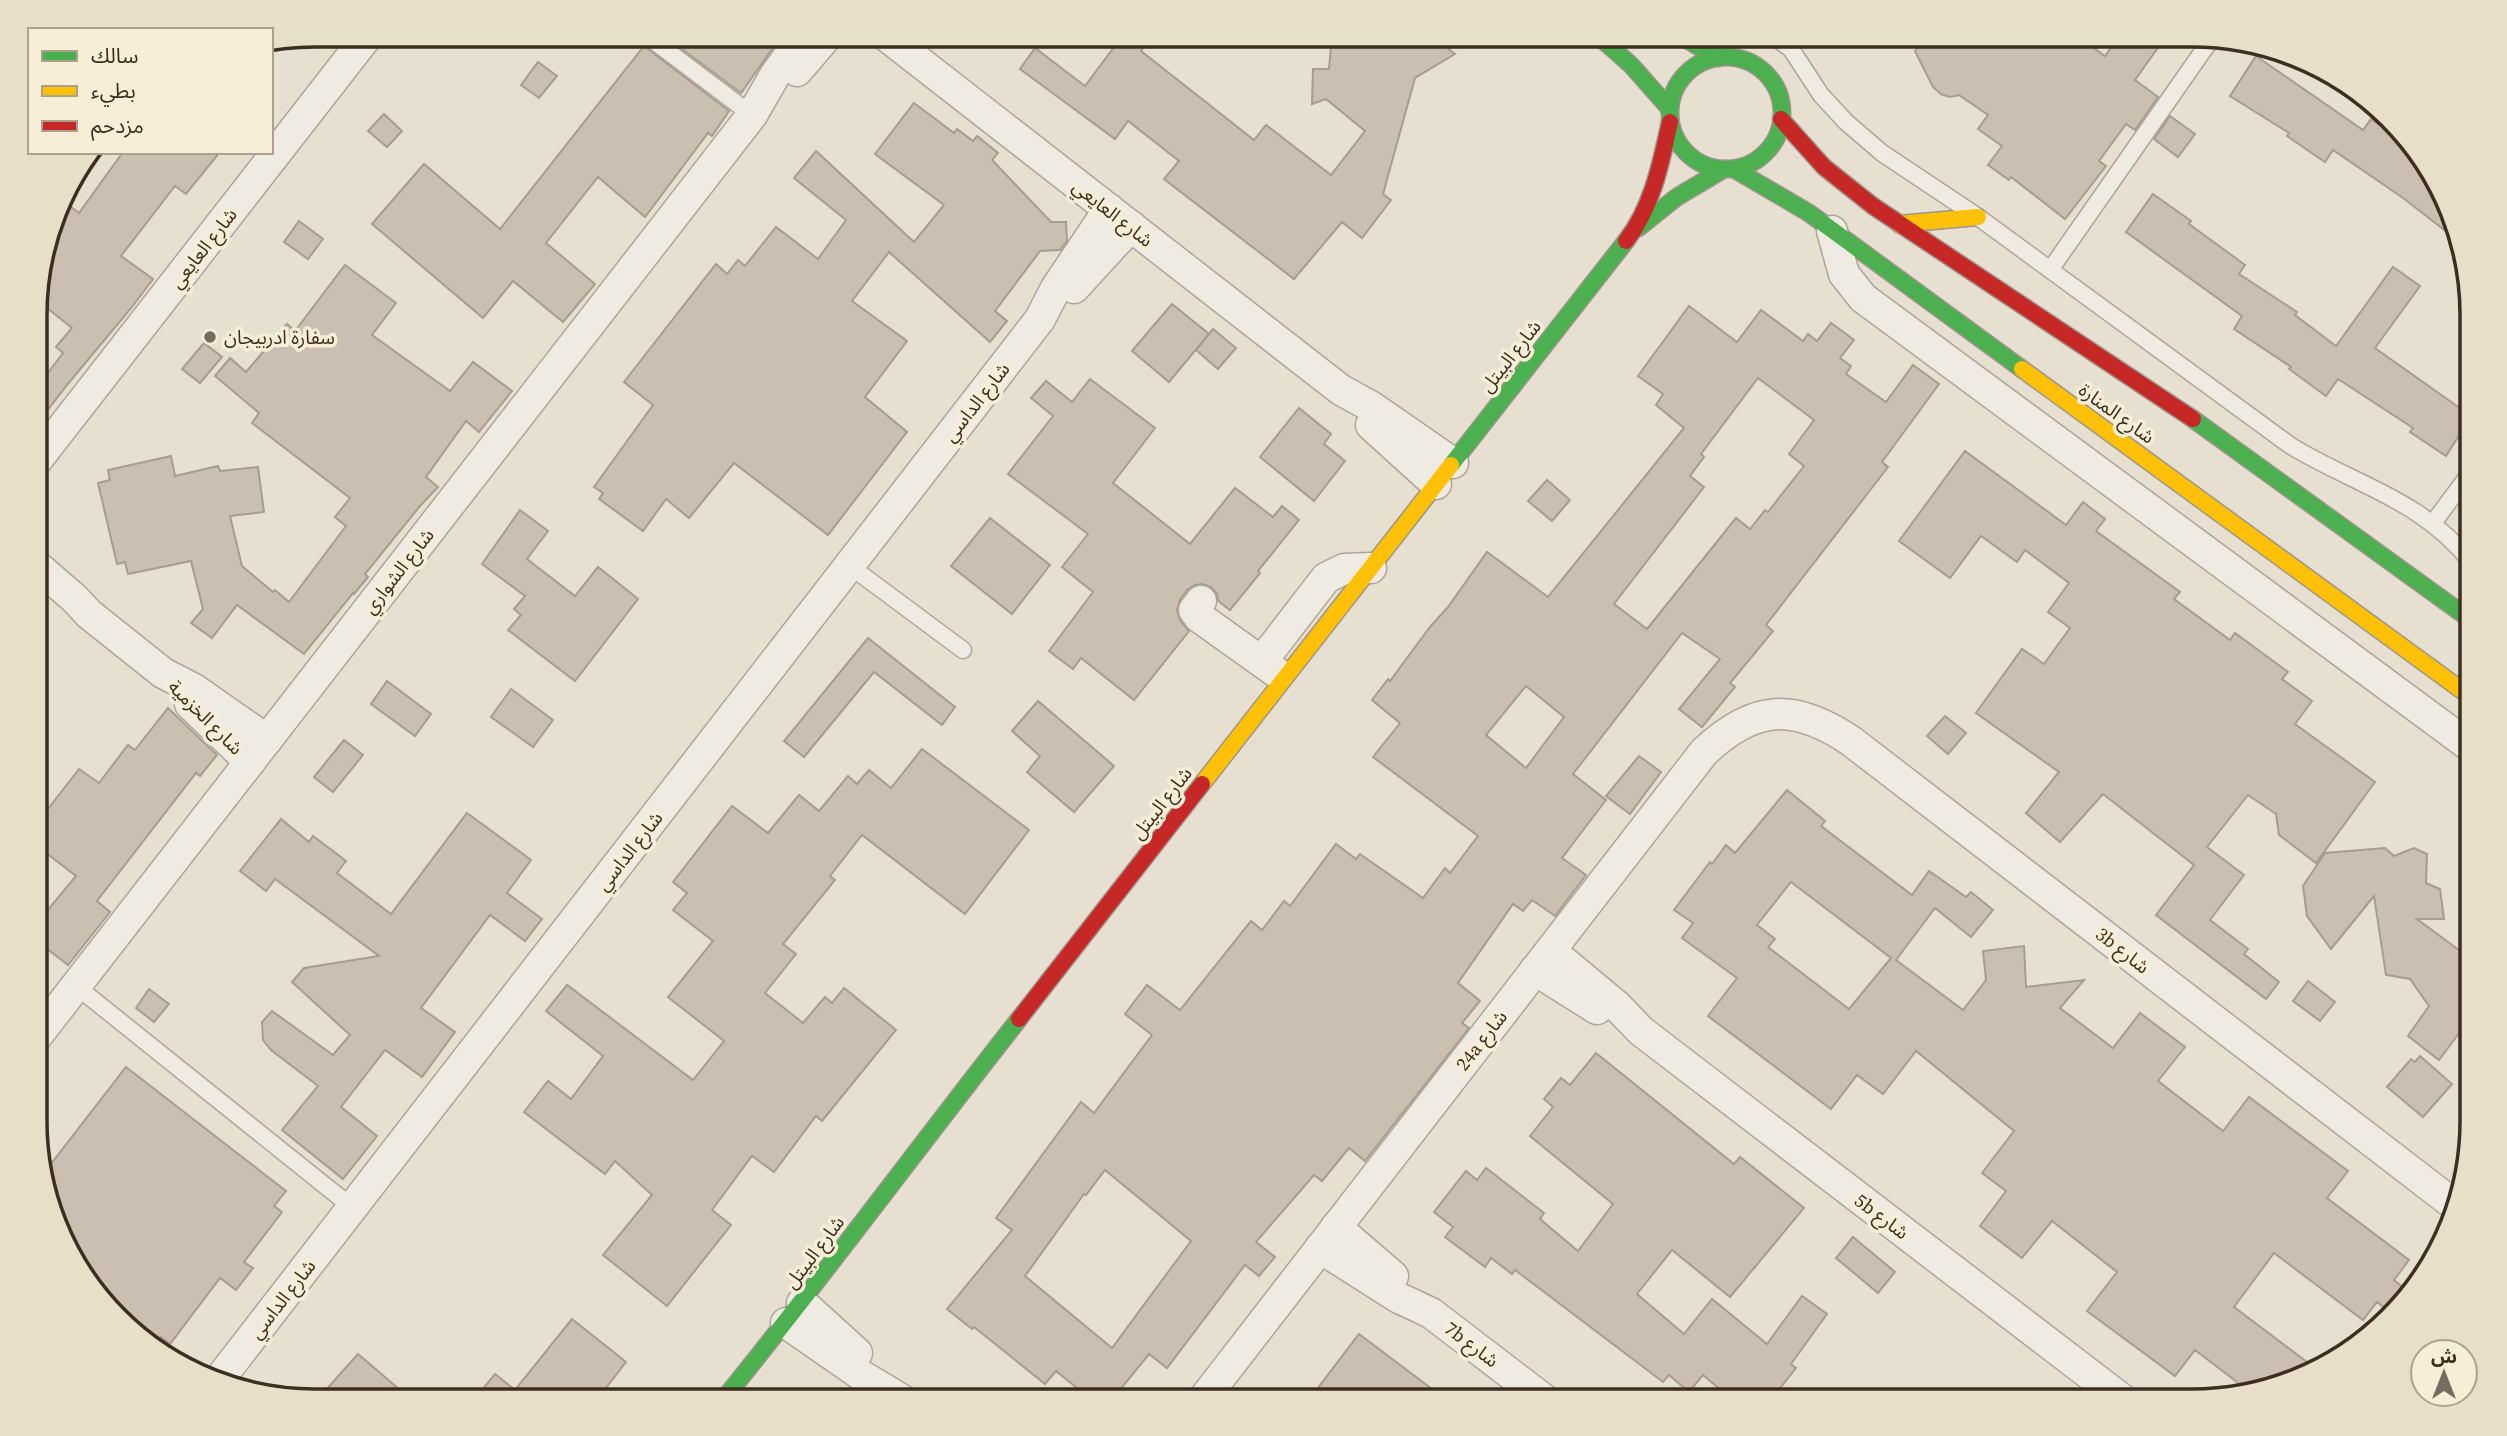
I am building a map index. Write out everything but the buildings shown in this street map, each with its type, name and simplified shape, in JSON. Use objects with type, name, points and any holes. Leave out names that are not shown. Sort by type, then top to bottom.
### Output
[{"type":"main road","points":[[1611,47],[1631,65],[1670,115],[1681,147],[1694,160],[1711,167],[1729,169],[1752,163],[1766,152],[1777,137],[1781,103],[1775,87],[1765,73],[1735,58],[1718,58],[1700,64],[1685,75],[1674,92],[1670,115]]},
{"type":"main road","points":[[1699,47],[1718,58]]},
{"type":"main road","name":"شارع البيتل","points":[[1634,231],[1657,178],[1670,115]]},
{"type":"main road","name":"شارع المنارة","points":[[1781,119],[1824,167],[1899,224],[2176,407],[2460,613]]},
{"type":"main road","name":"شارع البيتل","points":[[1371,568],[1634,231],[1677,197],[1729,169]]},
{"type":"main road","name":"شارع المنارة","points":[[1729,169],[1785,197],[2460,689]]},
{"type":"main road","points":[[1899,224],[1978,217]]},
{"type":"main road","name":"شارع البيتل","points":[[732,1389],[794,1313],[1273,670]]},
{"type":"street","name":"شارع العايعي","points":[[47,447],[359,47]]},
{"type":"street","name":"شارع الشواري","points":[[47,1023],[755,111],[795,47]]},
{"type":"street","name":"شارع الشواري","points":[[755,111],[785,84],[817,47]]},
{"type":"street","name":"شارع العايعي","points":[[900,47],[1341,390],[1372,407],[1444,474]]},
{"type":"street","name":"شارع الداسي","points":[[224,1373],[1040,319],[1056,288],[1120,218]]},
{"type":"street","points":[[1832,231],[1844,274],[1863,298],[2460,737]]},
{"type":"street","points":[[1201,601],[1195,610],[1199,617],[1273,670],[1326,578],[1344,569],[1371,568]]},
{"type":"street","name":"شارع الخزمية","points":[[47,575],[89,614],[163,673],[194,689],[259,751]]},
{"type":"street","name":"شارع الخزمية","points":[[47,593],[89,614]]},
{"type":"street","name":"24a شارع","points":[[1211,1389],[1704,752],[1721,736],[1741,724],[1762,716],[1786,713]]},
{"type":"street","name":"3b شارع","points":[[1786,713],[1831,728],[1851,741],[2448,1200]]},
{"type":"street","name":"5b شارع","points":[[1543,961],[1617,1006],[1641,1031],[2107,1389]]},
{"type":"street","name":"7b شارع","points":[[1328,1237],[1407,1287],[1430,1313],[1530,1389]]},
{"type":"street","points":[[794,1313],[870,1365],[891,1389]]},
{"type":"lane","points":[[663,47],[755,111]]},
{"type":"lane","points":[[1788,47],[1822,95],[1846,122],[1882,153],[1978,217],[2291,446],[2315,461],[2389,494],[2433,523],[2460,551]]},
{"type":"lane","points":[[2050,270],[2205,48]]},
{"type":"lane","points":[[2433,523],[2460,487]]},
{"type":"lane","points":[[850,566],[963,650]]},
{"type":"lane","points":[[76,986],[353,1208]]},
{"type":"traffic: fast","points":[[1611,47],[1631,65],[1669,108]]},
{"type":"traffic: fast","points":[[1699,47],[1718,58]]},
{"type":"traffic: fast","points":[[1726,57],[1747,62],[1765,74],[1777,92],[1782,113],[1777,134],[1765,152],[1747,164],[1726,169],[1705,164],[1687,152],[1675,134],[1670,113],[1675,92],[1687,74],[1705,62],[1726,57]]},
{"type":"traffic: fast","points":[[1638,228],[1677,197],[1724,169]]},
{"type":"traffic: fast","points":[[1734,169],[1809,213],[2022,369]]},
{"type":"traffic: fast","points":[[1451,465],[1626,241]]},
{"type":"traffic: fast","points":[[2193,419],[2460,612]]},
{"type":"traffic: fast","points":[[731,1389],[1019,1019]]},
{"type":"traffic: slow","points":[[1899,224],[1978,217]]},
{"type":"traffic: slow","points":[[2022,369],[2460,689]]},
{"type":"traffic: slow","points":[[1202,784],[1451,465]]},
{"type":"traffic: jam","points":[[1781,119],[1824,167],[1873,206],[2193,419]]},
{"type":"traffic: jam","points":[[1626,241],[1649,200],[1670,122]]},
{"type":"traffic: jam","points":[[1019,1019],[1202,784]]},
{"type":"place","name":"سفارة ادربيجان","points":[[210,337]]}]
